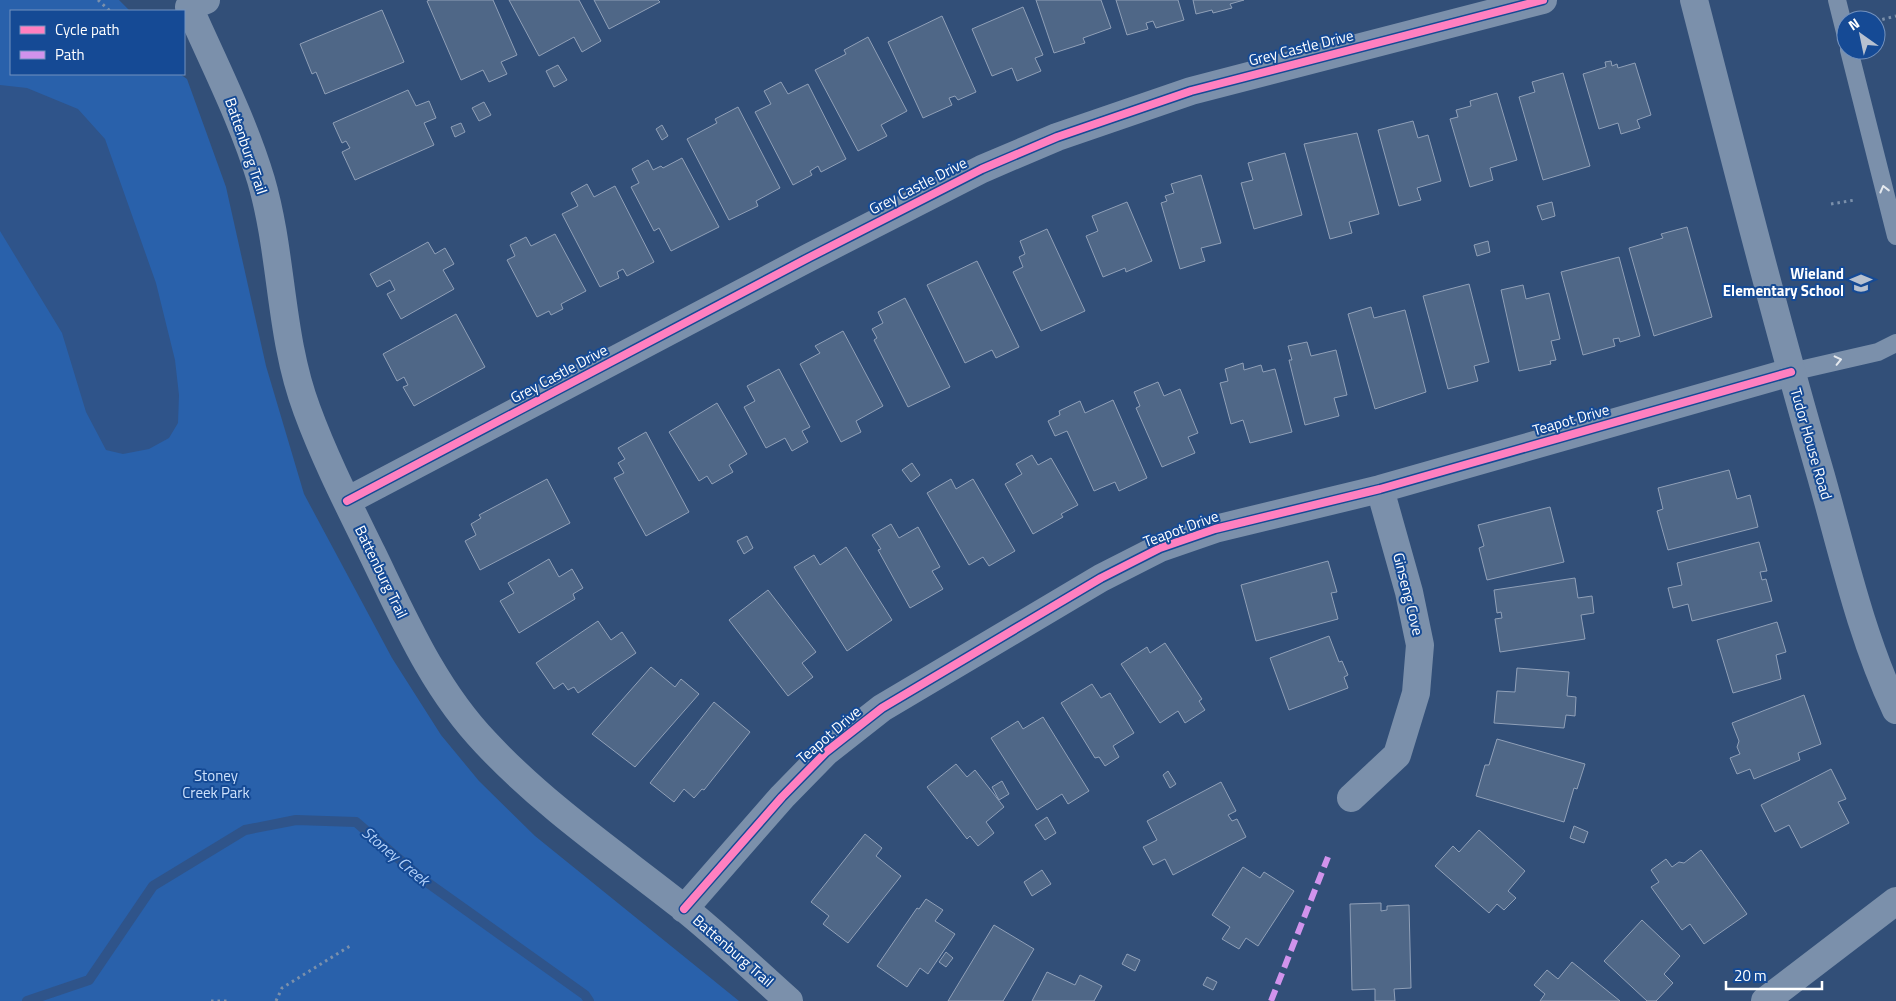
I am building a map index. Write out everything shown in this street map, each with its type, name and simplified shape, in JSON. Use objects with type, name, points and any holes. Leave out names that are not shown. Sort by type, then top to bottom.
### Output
[{"type":"street","name":"Grey Castle Drive","points":[[347,501],[818,253],[982,169],[1049,140],[1191,91],[1543,0]]},
{"type":"street","name":"Tudor House Road","points":[[1694,0],[1791,372],[1855,595],[1883,682],[1896,710]]},
{"type":"street","name":"Battenburg Trail","points":[[197,4],[261,181],[280,270],[291,358],[306,408],[347,501],[422,657],[484,742],[540,796],[684,908],[789,1001]]},
{"type":"street","name":"Teapot Drive","points":[[684,908],[782,797],[820,758],[882,708],[1101,578],[1160,548],[1215,529],[1380,489],[1791,372]]},
{"type":"street","name":"Ginseng Cove","points":[[1352,798],[1397,755],[1416,693],[1420,645],[1409,592],[1380,489]]},
{"type":"street","points":[[1765,1001],[1896,901]]},
{"type":"lane","points":[[1852,60],[1896,236]]},
{"type":"lane","points":[[1791,372],[1878,352],[1896,342]]},
{"type":"path","points":[[98,0],[109,10]]},
{"type":"path","points":[[1831,204],[1855,200]]},
{"type":"path","points":[[276,1001],[282,988],[350,946]]},
{"type":"path","points":[[211,1001],[229,1001]]},
{"type":"green space","name":"Stoney Creek Park","points":[[0,0],[119,0],[129,10],[10,10],[10,75],[181,75],[187,79],[226,187],[266,366],[304,494],[392,658],[441,735],[479,781],[535,836],[739,1001],[0,1001]]},
{"type":"shaded area","points":[[0,85],[27,88],[78,109],[105,139],[156,283],[175,360],[179,395],[178,423],[169,438],[149,449],[123,454],[106,450],[86,412],[62,333],[0,231]]},
{"type":"building","points":[[493,0],[517,55],[501,62],[507,74],[489,82],[483,70],[461,80],[427,1]]},
{"type":"building","points":[[509,0],[579,0],[601,41],[582,52],[574,37],[539,56]]},
{"type":"building","points":[[594,0],[658,0],[660,2],[609,29]]},
{"type":"building","points":[[1036,0],[1101,0],[1111,28],[1083,38],[1085,43],[1054,53]]},
{"type":"building","points":[[1116,0],[1178,0],[1184,20],[1156,28],[1153,21],[1146,23],[1148,29],[1127,35]]},
{"type":"building","points":[[1193,0],[1244,0],[1230,4],[1232,8],[1213,13],[1212,10],[1196,14]]},
{"type":"building","points":[[1023,7],[1043,55],[1035,58],[1041,71],[1017,81],[1012,68],[992,76],[972,29]]},
{"type":"building","points":[[382,10],[404,62],[325,94],[316,72],[312,74],[300,44]]},
{"type":"building","points":[[942,16],[976,92],[958,100],[955,96],[949,98],[952,105],[923,118],[888,42]]},
{"type":"building","points":[[868,37],[907,111],[881,125],[887,136],[858,151],[815,70],[846,54],[844,50]]},
{"type":"building","points":[[1611,61],[1612,66],[1617,64],[1618,68],[1635,63],[1651,115],[1637,120],[1640,128],[1621,134],[1618,123],[1599,129],[1583,74],[1606,67],[1605,62]]},
{"type":"building","points":[[558,65],[567,80],[554,87],[546,71]]},
{"type":"building","points":[[1563,73],[1590,166],[1543,180],[1519,97],[1535,92],[1532,82]]},
{"type":"building","points":[[781,82],[788,94],[808,84],[846,159],[821,172],[818,166],[810,171],[812,175],[793,185],[755,112],[771,104],[764,91]]},
{"type":"building","points":[[408,90],[416,106],[429,101],[436,118],[424,123],[434,145],[355,180],[342,152],[350,148],[346,141],[342,143],[333,123]]},
{"type":"building","points":[[1497,93],[1517,160],[1490,168],[1493,180],[1470,187],[1450,119],[1458,117],[1456,110],[1471,106],[1470,101]]},
{"type":"building","points":[[484,102],[491,115],[479,121],[472,108]]},
{"type":"building","points":[[738,107],[780,188],[756,201],[758,206],[729,220],[687,139],[717,123],[715,119]]},
{"type":"building","points":[[1413,121],[1418,138],[1428,135],[1441,181],[1417,188],[1421,200],[1399,206],[1378,130]]},
{"type":"building","points":[[461,123],[465,132],[455,137],[451,127]]},
{"type":"building","points":[[662,125],[668,136],[662,140],[656,129]]},
{"type":"building","points":[[1357,133],[1379,214],[1349,222],[1352,233],[1330,239],[1304,144]]},
{"type":"building","points":[[1285,153],[1302,215],[1254,229],[1241,183],[1253,180],[1248,163]]},
{"type":"building","points":[[682,158],[719,227],[671,251],[659,228],[654,231],[631,187],[639,183],[632,169],[648,160],[653,170],[661,166],[663,168]]},
{"type":"building","points":[[1201,175],[1221,243],[1201,248],[1205,261],[1180,269],[1161,203],[1167,201],[1165,196],[1174,193],[1171,184]]},
{"type":"building","points":[[587,184],[594,197],[615,186],[654,262],[627,276],[623,269],[617,272],[619,278],[600,287],[562,214],[578,206],[571,193]]},
{"type":"building","points":[[1127,202],[1152,261],[1126,272],[1125,268],[1103,277],[1086,236],[1098,231],[1092,216]]},
{"type":"building","points":[[1552,202],[1555,216],[1542,220],[1537,206]]},
{"type":"building","points":[[1687,227],[1712,317],[1654,336],[1629,248],[1663,238],[1661,234]]},
{"type":"building","points":[[1047,229],[1085,311],[1041,331],[1013,272],[1023,267],[1019,257],[1025,254],[1020,241]]},
{"type":"building","points":[[555,234],[586,291],[561,304],[563,309],[551,315],[549,311],[537,317],[507,260],[515,256],[510,245],[526,237],[531,246]]},
{"type":"building","points":[[1488,241],[1490,252],[1477,256],[1474,245]]},
{"type":"building","points":[[428,242],[435,254],[445,248],[454,264],[443,270],[454,289],[401,319],[387,294],[395,290],[390,280],[377,287],[370,274]]},
{"type":"building","points":[[1619,257],[1640,336],[1620,342],[1619,338],[1613,339],[1615,346],[1583,355],[1561,272]]},
{"type":"building","points":[[977,261],[1019,347],[996,358],[992,350],[965,363],[927,285]]},
{"type":"building","points":[[1469,284],[1489,362],[1474,366],[1478,381],[1448,389],[1423,296]]},
{"type":"building","points":[[1523,285],[1526,299],[1549,293],[1560,339],[1551,341],[1556,360],[1550,361],[1551,364],[1519,371],[1501,290]]},
{"type":"building","points":[[905,298],[950,387],[908,407],[874,340],[877,338],[872,329],[883,323],[878,312]]},
{"type":"building","points":[[1371,307],[1374,318],[1405,310],[1426,392],[1375,409],[1348,314]]},
{"type":"building","points":[[456,314],[485,367],[414,406],[403,387],[408,385],[404,377],[397,381],[383,354]]},
{"type":"building","points":[[843,331],[883,406],[856,421],[861,432],[841,442],[800,364],[820,353],[815,346]]},
{"type":"building","points":[[1307,342],[1311,356],[1336,350],[1347,395],[1334,398],[1339,416],[1305,425],[1289,360],[1292,360],[1288,346]]},
{"type":"building","points":[[1243,363],[1244,370],[1261,365],[1263,372],[1275,369],[1292,432],[1250,443],[1243,420],[1231,424],[1220,383],[1228,381],[1225,369]]},
{"type":"building","points":[[779,369],[810,427],[802,431],[808,442],[792,451],[785,438],[766,448],[744,407],[755,401],[747,386]]},
{"type":"building","points":[[1158,382],[1164,396],[1180,389],[1198,433],[1188,437],[1195,453],[1162,467],[1136,408],[1140,406],[1134,392]]},
{"type":"building","points":[[1113,400],[1147,478],[1119,491],[1115,482],[1094,491],[1067,431],[1055,436],[1048,421],[1060,415],[1059,411],[1080,401],[1085,413]]},
{"type":"building","points":[[717,403],[747,454],[729,465],[733,472],[712,484],[707,476],[699,481],[669,432]]},
{"type":"building","points":[[646,432],[689,512],[646,536],[614,478],[624,473],[618,463],[625,459],[618,448]]},
{"type":"building","points":[[1032,455],[1038,465],[1051,458],[1078,505],[1061,514],[1063,517],[1033,534],[1005,484],[1022,474],[1016,464]]},
{"type":"building","points":[[912,463],[920,475],[911,482],[902,470]]},
{"type":"building","points":[[1729,470],[1737,499],[1750,495],[1758,527],[1668,550],[1657,511],[1663,509],[1658,488]]},
{"type":"building","points":[[547,479],[570,523],[480,570],[465,541],[476,535],[471,524],[481,518],[479,515]]},
{"type":"building","points":[[951,479],[956,489],[973,479],[1015,551],[989,566],[983,557],[969,565],[927,493]]},
{"type":"building","points":[[1550,507],[1564,562],[1487,580],[1479,548],[1484,546],[1478,525]]},
{"type":"building","points":[[891,524],[899,538],[918,527],[940,567],[932,571],[943,589],[910,608],[878,550],[881,549],[872,535]]},
{"type":"building","points":[[747,536],[753,548],[744,554],[737,541]]},
{"type":"building","points":[[1759,542],[1767,571],[1760,572],[1762,580],[1766,579],[1772,601],[1692,621],[1688,604],[1673,608],[1668,588],[1682,585],[1677,563]]},
{"type":"building","points":[[846,547],[892,620],[847,651],[794,567],[814,555],[820,565]]},
{"type":"building","points":[[549,559],[559,577],[572,569],[583,588],[573,594],[575,599],[519,633],[500,601],[514,593],[508,583]]},
{"type":"building","points":[[1328,561],[1337,592],[1331,593],[1338,619],[1256,641],[1241,585]]},
{"type":"building","points":[[1575,578],[1578,598],[1592,596],[1594,613],[1581,615],[1585,639],[1500,652],[1495,619],[1502,618],[1501,612],[1497,613],[1494,590]]},
{"type":"building","points":[[768,590],[816,652],[802,663],[813,677],[788,696],[729,620]]},
{"type":"building","points":[[598,621],[611,640],[622,632],[636,653],[578,693],[574,687],[568,690],[563,683],[554,689],[536,663]]},
{"type":"building","points":[[1777,622],[1786,652],[1776,655],[1781,679],[1733,693],[1717,640]]},
{"type":"building","points":[[1329,636],[1339,662],[1342,661],[1348,675],[1344,677],[1348,688],[1289,710],[1270,658]]},
{"type":"building","points":[[1165,643],[1202,699],[1199,701],[1205,710],[1185,723],[1178,711],[1160,723],[1121,664],[1147,647],[1150,653]]},
{"type":"building","points":[[651,667],[675,687],[681,679],[699,694],[635,767],[592,734]]},
{"type":"building","points":[[1517,668],[1569,672],[1567,696],[1576,697],[1575,716],[1566,715],[1564,728],[1494,723],[1497,691],[1515,692]]},
{"type":"building","points":[[1092,684],[1101,698],[1110,693],[1134,733],[1113,746],[1119,757],[1105,766],[1099,757],[1095,758],[1061,703]]},
{"type":"building","points":[[1804,695],[1821,744],[1798,753],[1800,760],[1754,779],[1750,769],[1737,774],[1730,758],[1740,754],[1737,747],[1739,741],[1732,723]]},
{"type":"building","points":[[714,702],[750,732],[704,790],[702,789],[694,798],[684,789],[674,802],[650,783]]},
{"type":"building","points":[[1043,717],[1089,791],[1068,804],[1062,794],[1037,810],[991,738],[1018,721],[1023,729]]},
{"type":"building","points":[[1497,739],[1585,764],[1577,789],[1574,788],[1564,822],[1476,796],[1485,765],[1489,765]]},
{"type":"building","points":[[956,764],[967,777],[975,770],[1004,807],[986,822],[994,833],[978,846],[970,836],[967,839],[927,787]]},
{"type":"building","points":[[1831,769],[1846,799],[1838,802],[1849,823],[1801,848],[1789,825],[1775,832],[1761,805]]},
{"type":"building","points":[[1168,771],[1176,784],[1170,788],[1163,775]]},
{"type":"building","points":[[1002,781],[1009,794],[999,800],[992,787]]},
{"type":"building","points":[[1221,782],[1236,811],[1228,815],[1232,821],[1237,819],[1246,837],[1173,875],[1165,859],[1153,865],[1143,847],[1157,840],[1147,821]]},
{"type":"building","points":[[1047,817],[1056,833],[1045,840],[1035,825]]},
{"type":"building","points":[[1574,826],[1588,832],[1584,843],[1570,838]]},
{"type":"building","points":[[1479,830],[1525,871],[1508,891],[1516,898],[1504,910],[1497,904],[1489,913],[1435,866],[1453,846],[1459,852]]},
{"type":"building","points":[[865,834],[882,848],[876,856],[901,876],[848,943],[823,924],[829,916],[811,902]]},
{"type":"building","points":[[1701,850],[1747,914],[1704,944],[1690,924],[1682,930],[1651,887],[1659,882],[1651,870],[1666,859],[1672,867],[1679,862],[1684,863]]},
{"type":"building","points":[[1243,867],[1260,878],[1264,872],[1294,891],[1258,946],[1246,938],[1239,949],[1222,939],[1230,927],[1212,915]]},
{"type":"building","points":[[1042,870],[1051,884],[1032,896],[1024,882]]},
{"type":"building","points":[[926,899],[943,910],[935,921],[955,934],[928,974],[920,968],[907,987],[877,966],[917,908],[919,909]]},
{"type":"building","points":[[1381,903],[1381,911],[1387,910],[1387,906],[1409,905],[1411,988],[1394,989],[1395,1001],[1375,1001],[1375,989],[1352,990],[1350,904]]},
{"type":"building","points":[[1642,920],[1680,956],[1664,974],[1673,983],[1656,1001],[1647,1001],[1604,961]]},
{"type":"building","points":[[994,925],[1034,949],[1003,1001],[948,1001]]},
{"type":"building","points":[[946,952],[953,958],[946,967],[939,962]]},
{"type":"building","points":[[1127,954],[1140,960],[1135,971],[1122,964]]},
{"type":"building","points":[[1572,962],[1620,1001],[1540,1001],[1545,994],[1534,985],[1547,970],[1558,979]]},
{"type":"building","points":[[1047,972],[1075,985],[1080,975],[1102,986],[1094,1001],[1032,1001]]},
{"type":"building","points":[[1207,977],[1217,982],[1213,990],[1203,985]]},
{"type":"waterway","name":"Stoney Creek","points":[[27,1001],[89,980],[153,886],[245,830],[296,820],[356,822],[421,878],[585,995],[589,1001]]},
{"type":"marked path","points":[[1271,1001],[1328,857]]},
{"type":"cycle path","points":[[347,501],[810,257],[982,169],[1057,137],[1191,91],[1543,0]]},
{"type":"cycle path","points":[[684,909],[782,797],[826,752],[882,708],[1101,578],[1160,548],[1215,529],[1380,489],[1791,372]]},
{"type":"place","name":"Wieland Elementary School","points":[[1861,283]]}]
